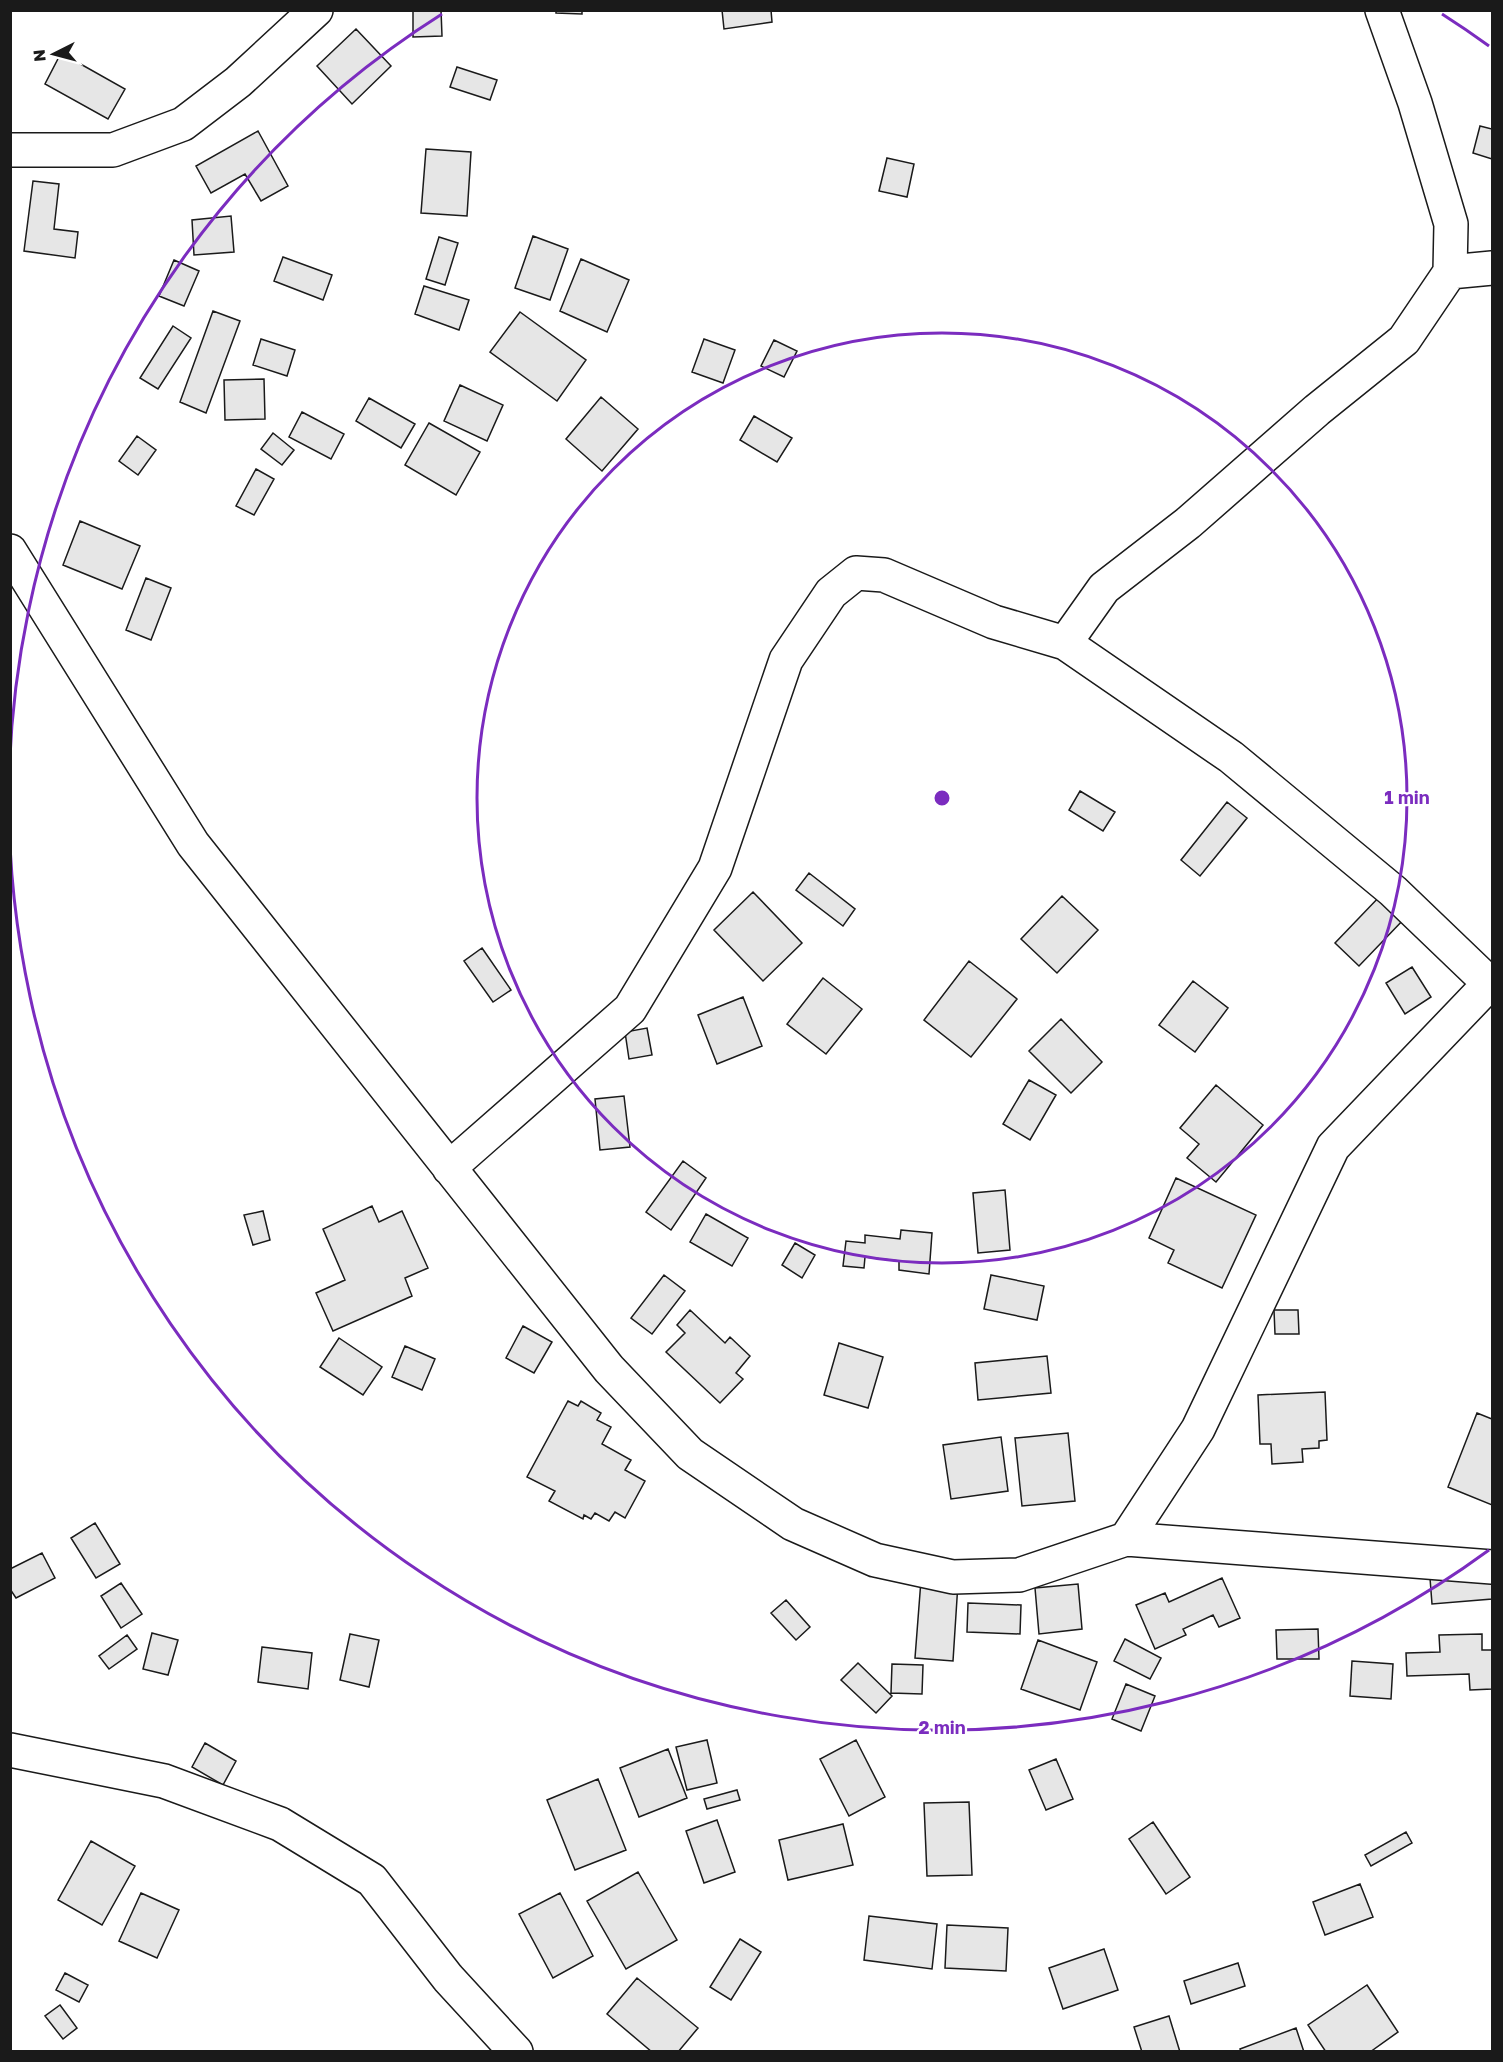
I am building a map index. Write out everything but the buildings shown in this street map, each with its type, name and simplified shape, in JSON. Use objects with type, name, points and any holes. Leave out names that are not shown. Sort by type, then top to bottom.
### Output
[{"type":"street","points":[[10,150],[113,150],[183,124],[238,82],[316,10]]},
{"type":"street","points":[[1065,643],[1104,588],[1188,523],[1317,410],[1404,340],[1450,272],[1451,224],[1415,103],[1382,10]]},
{"type":"street","points":[[1450,272],[1492,268]]},
{"type":"street","points":[[10,551],[193,844],[609,1369],[690,1454],[793,1524],[875,1560],[953,1577],[1019,1575],[1126,1539],[1492,1567]]},
{"type":"street","points":[[449,1168],[630,1009],[715,868],[786,660],[831,593],[856,573],[884,575],[994,622],[1065,643],[1231,757],[1393,891],[1491,983],[1333,1147],[1198,1429],[1126,1539]]},
{"type":"street","points":[[10,1750],[164,1781],[280,1824],[372,1880],[448,1978],[516,2052]]}]
